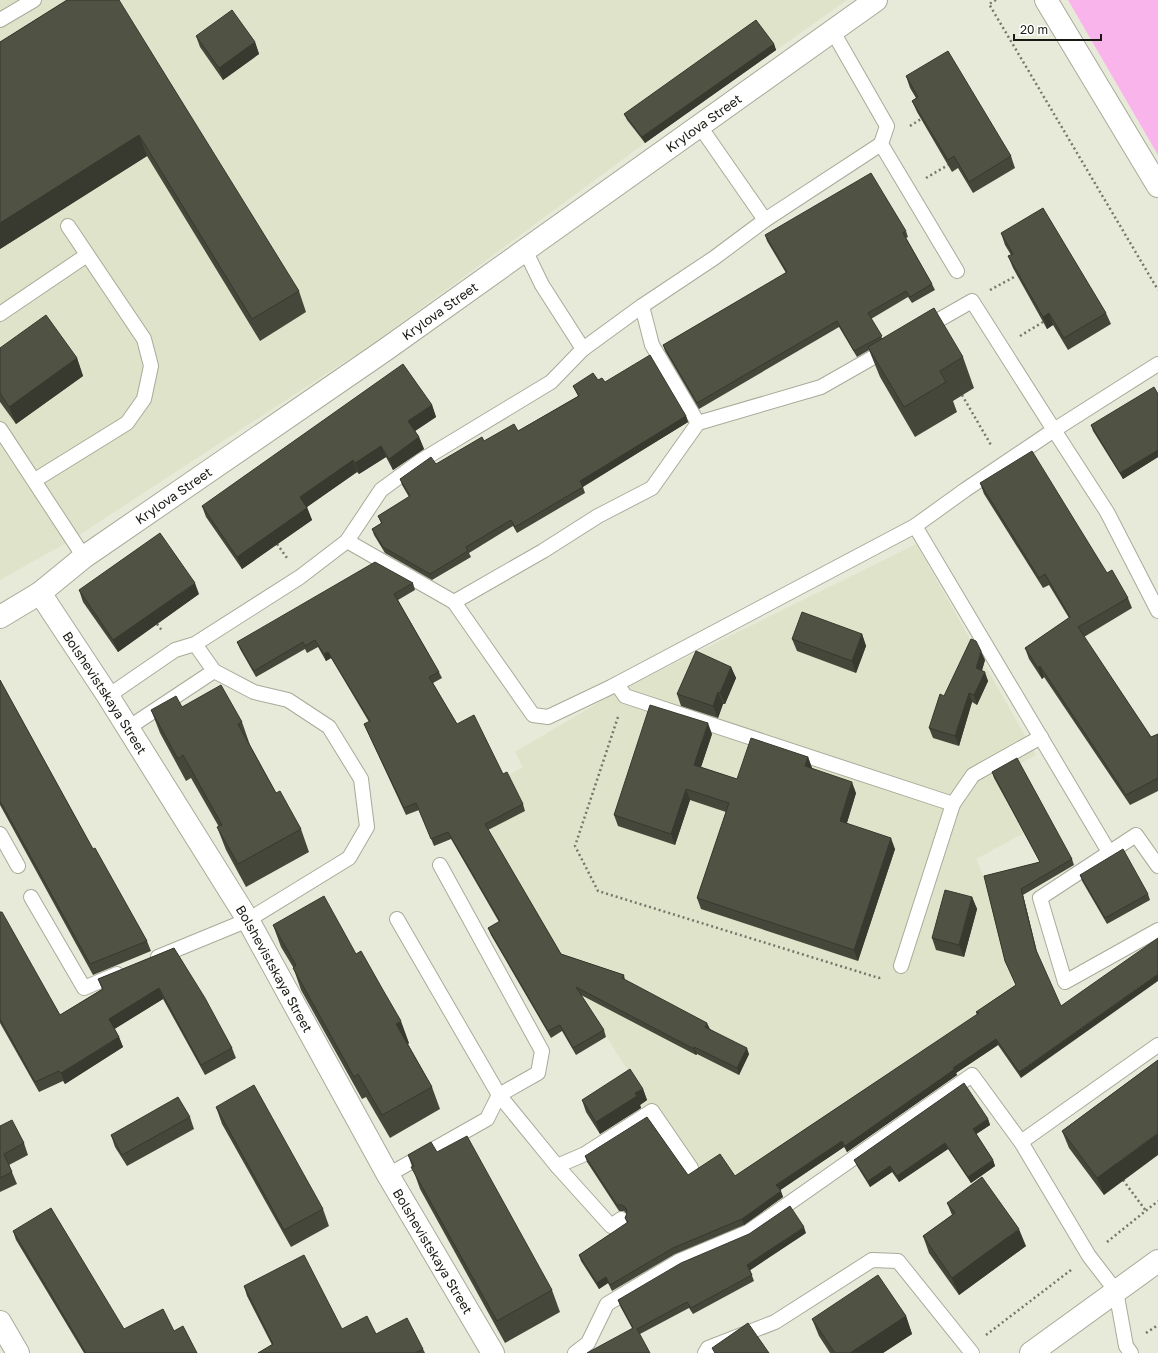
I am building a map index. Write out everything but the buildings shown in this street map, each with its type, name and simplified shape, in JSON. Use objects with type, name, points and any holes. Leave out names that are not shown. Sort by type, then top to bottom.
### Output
[{"type":"street","name":"Krylova Street","points":[[0,616],[40,593],[84,557],[385,350],[876,0]]},
{"type":"street","points":[[1046,0],[1158,186]]},
{"type":"street","name":"Bolshevistskaya Street","points":[[40,593],[108,696],[248,920],[388,1175],[489,1352]]},
{"type":"street","points":[[1031,1353],[1158,1261]]},
{"type":"street","points":[[0,1322],[18,1353]]},
{"type":"lane","points":[[0,20],[34,0]]},
{"type":"lane","points":[[108,696],[175,650],[195,644],[300,577],[347,542],[380,490],[422,460],[551,382],[583,349],[642,306],[714,258],[764,220],[881,144],[887,126],[832,30]]},
{"type":"lane","points":[[700,125],[764,220]]},
{"type":"lane","points":[[881,144],[957,271]]},
{"type":"lane","points":[[35,480],[127,422],[144,399],[151,366],[144,339],[68,226]]},
{"type":"lane","points":[[525,250],[542,285],[583,349]]},
{"type":"lane","points":[[0,314],[87,255]]},
{"type":"lane","points":[[454,602],[543,551],[598,516],[652,488],[698,423],[821,387],[972,301],[1106,512],[1158,611]]},
{"type":"lane","points":[[642,306],[652,345],[698,423]]},
{"type":"lane","points":[[347,542],[454,602],[533,715],[548,717],[617,684],[916,526],[1003,464],[1158,364]]},
{"type":"lane","points":[[0,429],[35,480],[84,557]]},
{"type":"lane","points":[[916,526],[1109,852]]},
{"type":"lane","points":[[148,961],[248,920],[349,858],[367,827],[361,779],[329,727],[288,700],[254,692],[214,671],[195,644]]},
{"type":"lane","points":[[128,728],[214,671]]},
{"type":"lane","points":[[617,684],[625,696],[953,804]]},
{"type":"lane","points":[[901,966],[953,804],[973,775],[1041,737]]},
{"type":"lane","points":[[0,834],[18,866]]},
{"type":"lane","points":[[1158,866],[1136,835],[1040,898],[1065,982],[1158,930]]},
{"type":"lane","points":[[388,1175],[487,1119],[499,1095],[538,1073],[542,1051],[440,865]]},
{"type":"lane","points":[[31,897],[84,988],[127,970]]},
{"type":"lane","points":[[397,919],[499,1095],[557,1166],[611,1226],[621,1219]]},
{"type":"lane","points":[[1021,1142],[1158,1045]]},
{"type":"lane","points":[[575,1353],[588,1343],[607,1304],[679,1261],[748,1232],[972,1075],[1021,1142],[1089,1256],[1116,1291],[1126,1346],[1131,1353]]},
{"type":"lane","points":[[557,1166],[585,1154],[652,1110],[691,1168]]},
{"type":"lane","points":[[705,1353],[708,1348],[775,1322],[872,1260],[898,1261],[970,1351]]},
{"type":"path","points":[[996,0],[989,4],[1158,290]]},
{"type":"path","points":[[972,301],[1016,276]]},
{"type":"path","points":[[1001,347],[1043,322]]},
{"type":"path","points":[[962,395],[1003,464]]},
{"type":"path","points":[[625,696],[575,846],[598,891],[879,978],[901,966]]},
{"type":"path","points":[[1123,1180],[1146,1211]]},
{"type":"path","points":[[970,1351],[1158,1201]]},
{"type":"shaded area","points":[[0,0],[847,0],[645,143],[378,340],[73,539],[0,580]]},
{"type":"shaded area","points":[[1068,0],[1158,0],[1158,155]]},
{"type":"shaded area","points":[[916,544],[1036,755],[994,778],[1024,833],[976,859],[986,882],[1018,991],[737,1182],[690,1181],[640,1105],[647,1100],[616,1052],[468,798],[523,767],[515,752],[615,693]]}]
